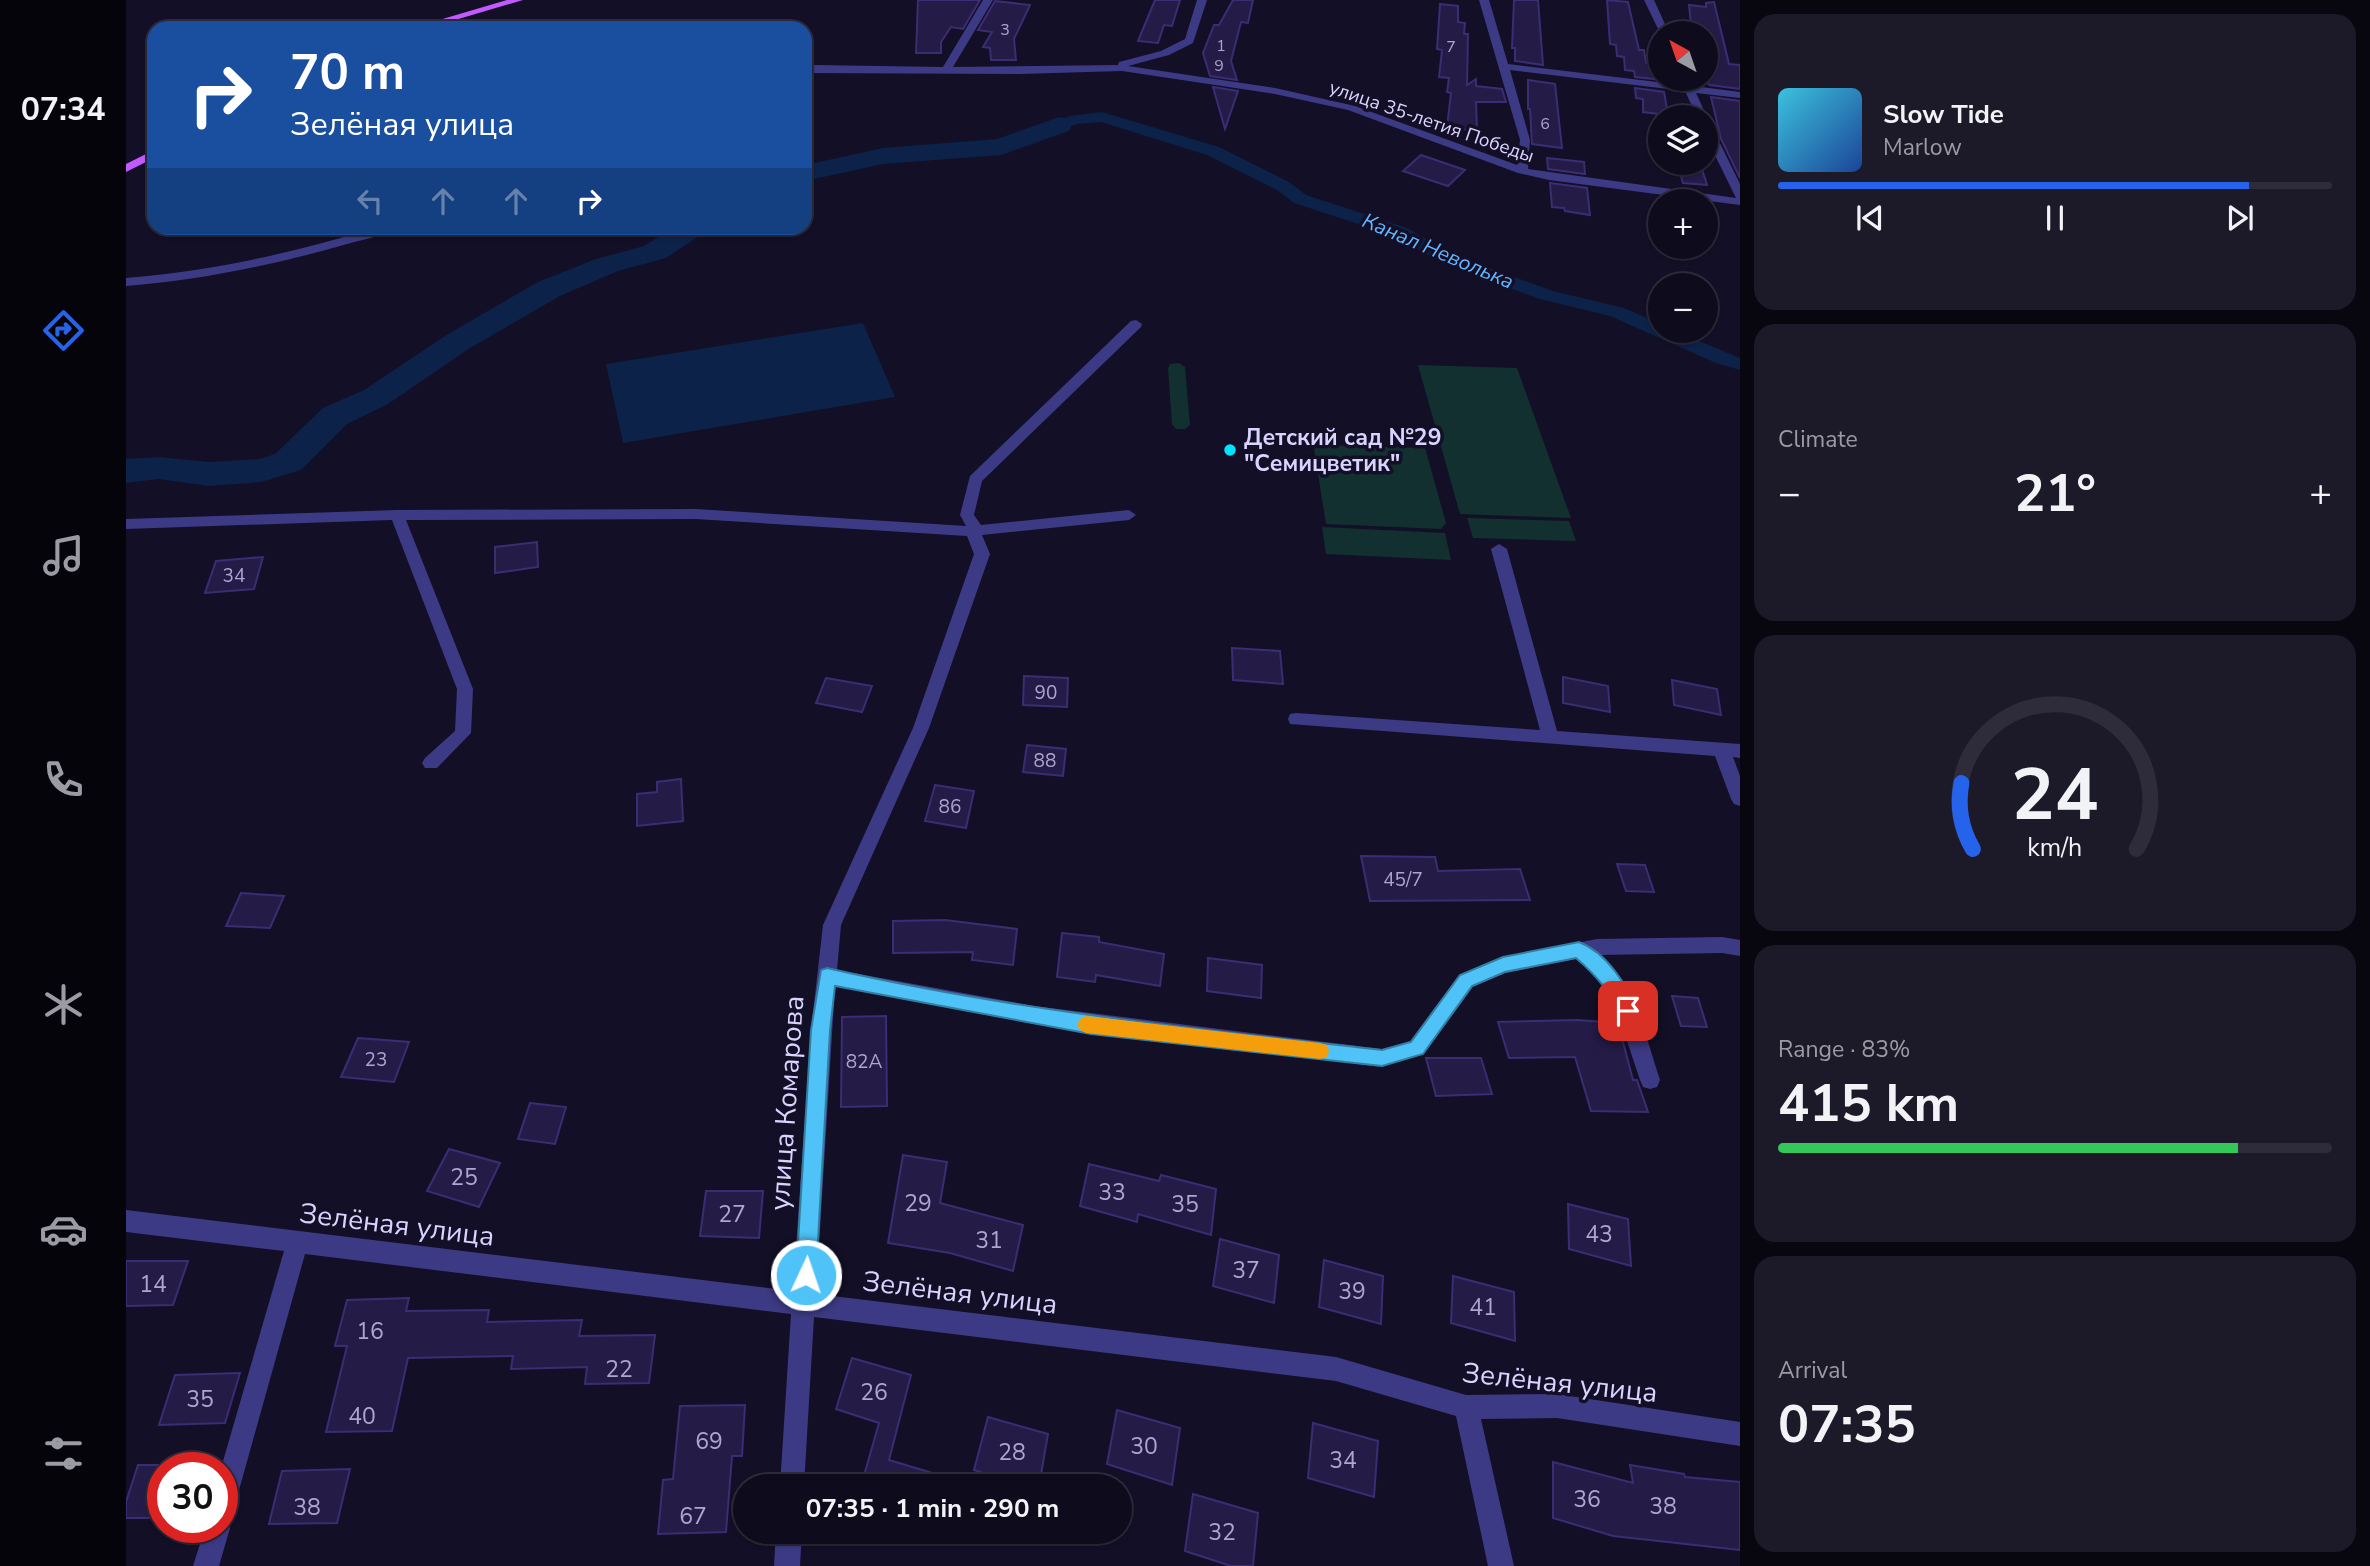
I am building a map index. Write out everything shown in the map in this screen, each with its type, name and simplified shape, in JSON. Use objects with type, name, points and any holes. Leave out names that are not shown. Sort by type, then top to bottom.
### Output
[{"type":"main road","points":[[443,21],[518,0]]},
{"type":"main road","points":[[126,169],[147,157]]},
{"type":"street","points":[[946,70],[988,0]]},
{"type":"street","points":[[1122,68],[1123,64],[1165,53],[1189,41],[1202,0]]},
{"type":"street","points":[[1484,0],[1525,140],[1522,171]]},
{"type":"street","points":[[1649,0],[1659,21]]},
{"type":"street","points":[[1502,66],[1648,80]]},
{"type":"street","name":"улица 35-летия Победы","points":[[812,69],[1122,68],[1275,91],[1351,108],[1522,171],[1549,177],[1740,199]]},
{"type":"street","points":[[1718,90],[1740,95]]},
{"type":"street","points":[[1718,151],[1740,199]]},
{"type":"street","points":[[126,282],[188,276],[276,261],[363,235]]},
{"type":"street","name":"улица Комарова","points":[[793,1474],[821,1030],[832,925],[921,728],[982,554],[974,526],[967,515],[975,479],[1136,324]]},
{"type":"street","points":[[126,524],[397,515],[696,514],[974,531],[1129,514]]},
{"type":"street","points":[[397,515],[465,689],[463,733],[431,763]]},
{"type":"street","points":[[1499,549],[1550,737]]},
{"type":"street","points":[[1296,719],[1740,751]]},
{"type":"street","points":[[1721,749],[1740,799]]},
{"type":"street","points":[[827,976],[878,988],[1091,1026],[1382,1058],[1417,1048],[1466,981],[1503,965],[1597,947],[1722,945],[1740,948]]},
{"type":"street","points":[[1579,950],[1606,974],[1623,998],[1650,1080]]},
{"type":"street","name":"Зелёная улица","points":[[126,1221],[1336,1369],[1466,1406],[1557,1406],[1740,1434]]},
{"type":"street","points":[[238,1452],[297,1243]]},
{"type":"street","points":[[1466,1406],[1501,1566]]},
{"type":"street","points":[[206,1566],[213,1543]]},
{"type":"street","points":[[787,1566],[788,1544]]},
{"type":"green space","points":[[1179,363],[1185,367],[1190,425],[1185,429],[1176,429],[1172,424],[1168,369],[1170,364]]},
{"type":"green space","points":[[1418,365],[1517,368],[1571,518],[1460,514]]},
{"type":"green space","points":[[1322,445],[1425,448],[1446,523],[1441,529],[1326,524],[1314,449]]},
{"type":"green space","points":[[1467,518],[1569,521],[1576,541],[1473,538]]},
{"type":"green space","points":[[1322,527],[1445,533],[1451,560],[1326,554]]},
{"type":"water","points":[[863,323],[895,397],[623,443],[606,364]]},
{"type":"building","points":[[918,0],[980,0],[963,29],[951,27],[941,42],[941,53],[916,53]]},
{"type":"building","points":[[1155,0],[1180,0],[1172,26],[1164,25],[1158,43],[1138,41]]},
{"type":"building","points":[[1233,0],[1253,0],[1248,23],[1241,22],[1231,61],[1237,80],[1210,76],[1203,53],[1214,25],[1219,25]]},
{"type":"building","points":[[1514,0],[1538,0],[1543,65],[1515,61],[1515,48],[1512,48]]},
{"type":"building","points":[[1607,0],[1628,2],[1639,50],[1644,50],[1648,63],[1648,78],[1635,77],[1634,71],[1625,70],[1624,57],[1617,56],[1616,45],[1610,44]]},
{"type":"building","points":[[995,1],[1030,5],[1014,39],[1016,60],[991,60],[990,48],[983,47],[992,32],[978,30]]},
{"type":"building","points":[[1714,2],[1729,64],[1740,65],[1740,89],[1718,86],[1718,21],[1691,21],[1689,5],[1706,7],[1706,3]]},
{"type":"building","points":[[1440,4],[1458,6],[1458,22],[1465,23],[1464,34],[1468,34],[1467,85],[1476,79],[1476,86],[1502,89],[1506,102],[1476,102],[1477,131],[1447,127],[1451,93],[1447,92],[1449,78],[1439,77],[1442,50],[1437,49]]},
{"type":"building","points":[[1528,80],[1555,84],[1562,148],[1532,144]]},
{"type":"building","points":[[1213,87],[1238,91],[1225,129]]},
{"type":"building","points":[[1635,88],[1664,92],[1666,105],[1648,105],[1648,113],[1643,112],[1643,99],[1636,98]]},
{"type":"building","points":[[1711,97],[1740,101],[1740,178],[1721,139],[1718,105],[1713,105]]},
{"type":"building","points":[[1421,155],[1465,170],[1448,186],[1403,171]]},
{"type":"building","points":[[1547,158],[1584,162],[1585,174],[1548,169]]},
{"type":"building","points":[[1681,175],[1704,175],[1707,185],[1683,183]]},
{"type":"building","points":[[1550,183],[1587,188],[1590,215],[1552,207]]},
{"type":"building","points":[[537,542],[538,567],[495,573],[495,547]]},
{"type":"building","points":[[263,557],[254,589],[205,593],[216,561]]},
{"type":"building","points":[[1232,648],[1280,651],[1283,684],[1233,680]]},
{"type":"building","points":[[1024,676],[1068,678],[1067,707],[1023,705]]},
{"type":"building","points":[[1563,677],[1608,686],[1610,712],[1563,703]]},
{"type":"building","points":[[826,678],[872,686],[862,712],[816,703]]},
{"type":"building","points":[[1672,680],[1717,689],[1721,715],[1674,705]]},
{"type":"building","points":[[1027,745],[1066,749],[1063,776],[1023,772]]},
{"type":"building","points":[[681,779],[683,821],[637,826],[637,794],[657,792],[657,782]]},
{"type":"building","points":[[935,785],[974,791],[966,828],[925,821]]},
{"type":"building","points":[[1361,856],[1435,857],[1438,871],[1520,869],[1530,900],[1370,901]]},
{"type":"building","points":[[1617,864],[1645,865],[1654,892],[1626,891]]},
{"type":"building","points":[[241,893],[284,896],[270,928],[226,926]]},
{"type":"building","points":[[945,920],[1017,929],[1013,965],[972,960],[973,952],[893,953],[893,921]]},
{"type":"building","points":[[1062,933],[1099,937],[1099,942],[1164,954],[1160,986],[1096,975],[1095,982],[1057,977]]},
{"type":"building","points":[[1208,958],[1262,965],[1261,998],[1207,991]]},
{"type":"building","points":[[1672,996],[1698,998],[1707,1027],[1681,1026]]},
{"type":"building","points":[[886,1016],[887,1106],[841,1107],[842,1017]]},
{"type":"building","points":[[1577,1020],[1618,1023],[1633,1080],[1637,1080],[1648,1112],[1591,1111],[1575,1057],[1509,1058],[1498,1022]]},
{"type":"building","points":[[358,1038],[409,1042],[394,1082],[341,1077]]},
{"type":"building","points":[[1426,1058],[1481,1058],[1492,1094],[1436,1096]]},
{"type":"building","points":[[530,1103],[566,1107],[555,1144],[518,1139]]},
{"type":"building","points":[[449,1149],[500,1163],[479,1207],[427,1191]]},
{"type":"building","points":[[903,1155],[947,1162],[940,1203],[1023,1225],[1013,1271],[950,1253],[888,1243]]},
{"type":"building","points":[[1089,1164],[1159,1181],[1161,1175],[1216,1189],[1211,1235],[1138,1214],[1137,1222],[1080,1206]]},
{"type":"building","points":[[706,1191],[763,1191],[759,1238],[700,1236]]},
{"type":"building","points":[[1568,1204],[1628,1219],[1631,1266],[1569,1249]]},
{"type":"building","points":[[1220,1239],[1279,1255],[1274,1303],[1213,1286]]},
{"type":"building","points":[[1324,1260],[1383,1276],[1381,1324],[1319,1307]]},
{"type":"building","points":[[126,1261],[188,1261],[173,1305],[126,1306]]},
{"type":"building","points":[[1453,1276],[1514,1292],[1515,1341],[1451,1323]]},
{"type":"building","points":[[409,1298],[406,1311],[489,1310],[487,1322],[582,1320],[579,1336],[655,1335],[649,1383],[585,1384],[587,1367],[511,1369],[513,1356],[408,1358],[392,1431],[326,1432],[347,1346],[335,1346],[347,1300]]},
{"type":"building","points":[[852,1358],[911,1375],[889,1460],[936,1474],[864,1474],[879,1423],[836,1409]]},
{"type":"building","points":[[240,1373],[225,1423],[159,1425],[175,1375]]},
{"type":"building","points":[[745,1405],[742,1456],[732,1456],[726,1532],[658,1534],[663,1480],[673,1479],[680,1406]]},
{"type":"building","points":[[1117,1410],[1180,1428],[1172,1485],[1107,1464]]},
{"type":"building","points":[[988,1417],[1048,1434],[1041,1474],[986,1474],[974,1470]]},
{"type":"building","points":[[1313,1423],[1378,1441],[1374,1497],[1308,1478]]},
{"type":"building","points":[[1553,1462],[1633,1483],[1630,1465],[1684,1474],[1685,1477],[1740,1482],[1740,1550],[1613,1536],[1553,1518]]},
{"type":"building","points":[[138,1465],[147,1465],[147,1518],[126,1518],[126,1502]]},
{"type":"building","points":[[350,1469],[337,1523],[269,1524],[282,1471]]},
{"type":"building","points":[[1193,1494],[1258,1513],[1253,1566],[1231,1566],[1185,1551]]},
{"type":"waterway","name":"Канал Неволька","points":[[1059,125],[1075,119],[1102,117],[1213,151],[1283,186],[1300,199],[1401,232],[1450,260],[1547,295],[1617,312],[1740,364]]},
{"type":"waterway","points":[[812,171],[883,156],[1001,147],[1059,125]]},
{"type":"waterway","points":[[126,471],[159,468],[209,474],[261,470],[288,462],[335,416],[376,397],[459,341],[549,289],[607,265],[655,252],[681,235]]},
{"type":"slow traffic","points":[[1086,1025],[1320,1051]]},
{"type":"place","name":"Детский сад №29 \"Семицветик\"","points":[[1230,450]]},
{"type":"route","points":[[806,1275],[821,1030],[827,976],[878,988],[1091,1026],[1382,1058],[1417,1048],[1466,981],[1503,965],[1579,950],[1606,974],[1623,998],[1628,1011]]}]
